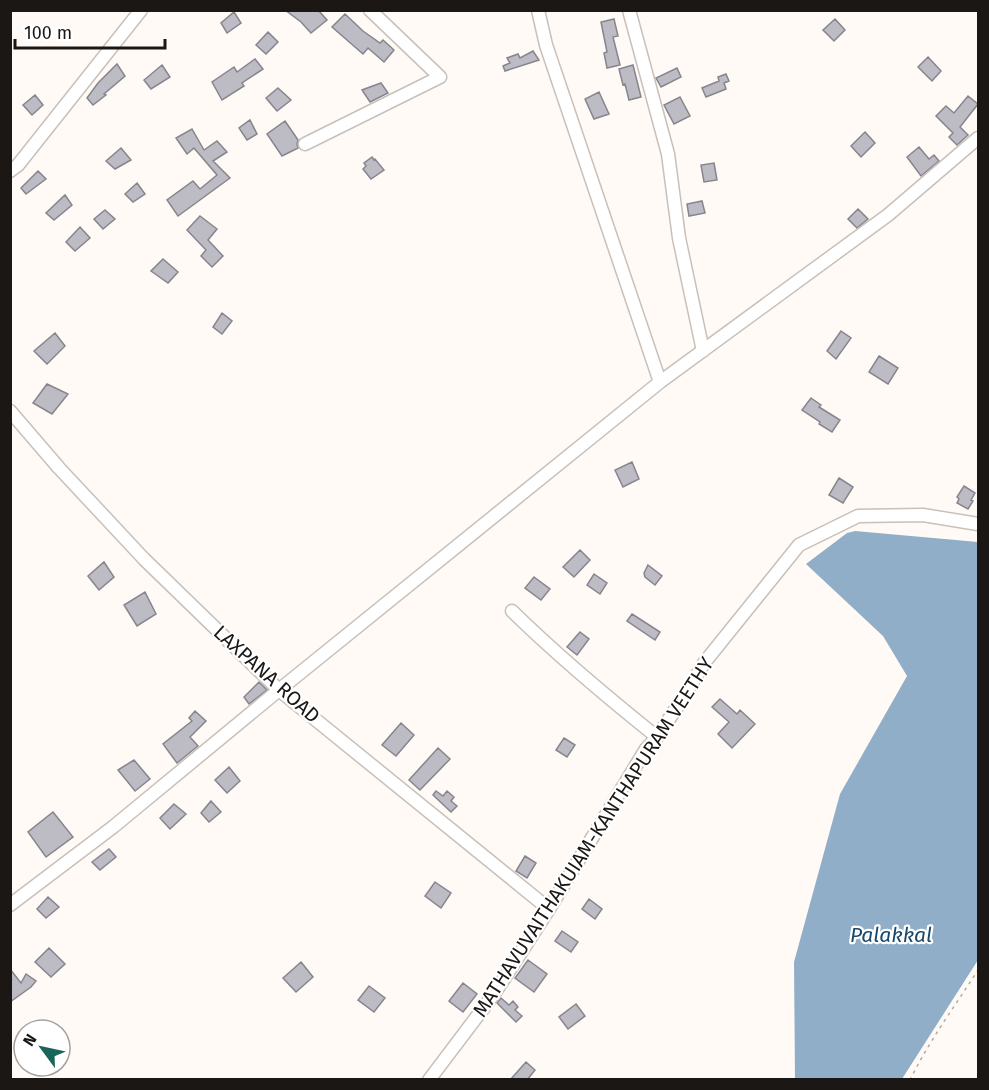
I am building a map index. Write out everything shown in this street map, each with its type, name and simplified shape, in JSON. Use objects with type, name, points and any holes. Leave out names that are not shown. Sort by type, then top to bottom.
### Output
[{"type":"street","points":[[10,171],[18,165],[141,10]]},
{"type":"street","points":[[305,144],[440,77],[370,10]]},
{"type":"street","points":[[538,10],[546,45],[660,382]]},
{"type":"street","points":[[630,10],[668,154],[679,238],[703,351]]},
{"type":"street","points":[[10,905],[113,827],[660,382],[888,215],[978,138]]},
{"type":"street","name":"LAXPANA ROAD","points":[[10,411],[59,468],[144,559],[279,690],[549,909]]},
{"type":"street","name":"MATHAVUVAITHAKUIAM-KANTHAPURAM VEETHY","points":[[429,1080],[494,994],[549,909],[646,749],[657,737],[704,663],[799,545],[858,516],[923,515],[978,524]]},
{"type":"street","points":[[512,611],[570,666],[657,737]]},
{"type":"path","points":[[910,1080],[940,1027],[978,970]]},
{"type":"water","name":"Palakkal","points":[[855,531],[978,542],[978,960],[902,1079],[795,1079],[794,962],[840,794],[907,676],[883,636],[806,564],[847,533]]},
{"type":"building","points":[[285,10],[318,10],[327,20],[311,33]]},
{"type":"building","points":[[234,12],[241,23],[227,33],[221,23]]},
{"type":"building","points":[[345,14],[363,31],[380,43],[383,40],[394,50],[384,62],[368,48],[363,54],[332,27]]},
{"type":"building","points":[[614,19],[618,36],[613,37],[620,65],[607,68],[604,53],[607,52],[601,22]]},
{"type":"building","points":[[835,19],[845,30],[834,41],[823,30]]},
{"type":"building","points":[[268,32],[278,42],[266,54],[256,45]]},
{"type":"building","points":[[533,51],[539,60],[505,71],[503,66],[510,63],[507,58],[518,54],[520,58]]},
{"type":"building","points":[[928,57],[941,71],[932,81],[918,67]]},
{"type":"building","points":[[255,59],[263,69],[242,83],[244,86],[222,100],[212,82],[234,67],[237,72]]},
{"type":"building","points":[[117,64],[125,76],[93,105],[87,98]]},
{"type":"building","points":[[162,65],[170,77],[151,89],[144,80]]},
{"type":"building","points":[[633,65],[641,97],[629,100],[619,69]]},
{"type":"building","points":[[677,68],[681,77],[661,87],[656,78]]},
{"type":"building","points":[[726,74],[729,81],[724,83],[726,89],[706,97],[702,88],[719,81],[718,77]]},
{"type":"building","points":[[381,83],[388,93],[370,102],[362,90]]},
{"type":"building","points":[[278,88],[291,100],[277,111],[266,98]]},
{"type":"building","points":[[599,92],[609,114],[594,119],[585,99]]},
{"type":"building","points":[[35,95],[43,105],[32,115],[23,105]]},
{"type":"building","points":[[968,96],[978,104],[960,127],[968,135],[957,145],[949,137],[953,133],[936,116],[946,106],[954,113]]},
{"type":"building","points":[[680,97],[690,116],[674,124],[664,105]]},
{"type":"building","points":[[250,120],[257,134],[247,140],[239,128]]},
{"type":"building","points":[[285,121],[298,140],[298,148],[282,156],[267,134]]},
{"type":"building","points":[[192,129],[204,150],[217,141],[227,152],[213,161],[230,178],[178,216],[167,200],[193,181],[200,189],[217,175],[194,148],[187,154],[176,138]]},
{"type":"building","points":[[865,132],[875,143],[861,157],[851,146]]},
{"type":"building","points":[[919,147],[929,159],[934,155],[939,161],[921,176],[907,157]]},
{"type":"building","points":[[121,148],[131,160],[115,169],[106,161]]},
{"type":"building","points":[[372,157],[384,170],[371,179],[363,169],[366,166],[364,163]]},
{"type":"building","points":[[714,163],[717,180],[704,182],[701,165]]},
{"type":"building","points":[[38,171],[46,179],[26,194],[21,188]]},
{"type":"building","points":[[137,183],[145,194],[133,202],[125,194]]},
{"type":"building","points":[[65,195],[72,205],[54,220],[46,213]]},
{"type":"building","points":[[702,201],[705,213],[689,216],[687,204]]},
{"type":"building","points":[[858,209],[868,219],[857,228],[848,219]]},
{"type":"building","points":[[105,210],[115,219],[103,229],[94,219]]},
{"type":"building","points":[[200,216],[217,229],[208,240],[223,256],[212,267],[201,256],[206,250],[187,230]]},
{"type":"building","points":[[80,227],[90,238],[75,251],[66,242]]},
{"type":"building","points":[[163,259],[178,272],[168,283],[151,271]]},
{"type":"building","points":[[222,313],[232,321],[222,334],[213,327]]},
{"type":"building","points":[[841,331],[851,338],[836,359],[827,351]]},
{"type":"building","points":[[55,333],[65,346],[47,364],[34,351]]},
{"type":"building","points":[[879,356],[898,368],[888,384],[869,372]]},
{"type":"building","points":[[47,384],[68,394],[52,414],[33,403]]},
{"type":"building","points":[[811,398],[821,405],[819,407],[840,420],[832,432],[802,410]]},
{"type":"building","points":[[632,462],[639,479],[623,487],[615,470]]},
{"type":"building","points":[[839,478],[853,487],[843,503],[829,495]]},
{"type":"building","points":[[964,486],[975,493],[968,509],[957,503],[959,499],[957,497]]},
{"type":"building","points":[[580,550],[590,560],[574,577],[563,567]]},
{"type":"building","points":[[104,562],[114,577],[99,590],[88,576]]},
{"type":"building","points":[[648,565],[662,576],[655,585],[645,577],[644,573]]},
{"type":"building","points":[[594,574],[607,583],[600,594],[587,585]]},
{"type":"building","points":[[534,577],[550,589],[541,600],[525,588]]},
{"type":"building","points":[[145,592],[156,614],[137,626],[124,605]]},
{"type":"building","points":[[632,614],[660,632],[655,640],[627,621]]},
{"type":"building","points":[[580,632],[589,639],[577,655],[567,647]]},
{"type":"building","points":[[259,682],[267,690],[249,704],[244,697]]},
{"type":"building","points":[[720,699],[737,714],[740,710],[755,724],[732,748],[718,734],[729,722],[712,707]]},
{"type":"building","points":[[195,711],[206,721],[190,737],[198,746],[177,763],[163,744],[192,721],[189,718]]},
{"type":"building","points":[[401,723],[414,735],[396,756],[382,745]]},
{"type":"building","points":[[564,738],[575,745],[567,757],[556,750]]},
{"type":"building","points":[[438,748],[450,759],[420,790],[409,780]]},
{"type":"building","points":[[134,760],[150,779],[135,791],[118,770]]},
{"type":"building","points":[[229,767],[240,781],[227,793],[215,780]]},
{"type":"building","points":[[436,791],[443,796],[447,791],[454,797],[451,801],[457,806],[451,812],[433,795]]},
{"type":"building","points":[[211,801],[221,812],[209,822],[201,813]]},
{"type":"building","points":[[174,804],[186,814],[170,829],[160,818]]},
{"type":"building","points":[[53,812],[73,837],[46,857],[28,832]]},
{"type":"building","points":[[109,849],[116,857],[100,870],[92,862]]},
{"type":"building","points":[[525,856],[536,863],[527,878],[516,871]]},
{"type":"building","points":[[435,882],[451,893],[441,908],[425,896]]},
{"type":"building","points":[[48,897],[59,907],[46,918],[37,909]]},
{"type":"building","points":[[589,899],[602,909],[595,919],[582,909]]},
{"type":"building","points":[[562,931],[578,942],[571,952],[555,941]]},
{"type":"building","points":[[49,948],[65,964],[51,977],[35,962]]},
{"type":"building","points":[[528,960],[547,974],[534,992],[515,978]]},
{"type":"building","points":[[301,962],[313,977],[296,992],[283,978]]},
{"type":"building","points":[[10,969],[21,983],[26,974],[36,981],[10,1002]]},
{"type":"building","points":[[463,983],[477,994],[463,1012],[449,1001]]},
{"type":"building","points":[[369,986],[385,998],[374,1012],[358,1000]]},
{"type":"building","points":[[501,998],[509,1005],[513,1001],[518,1007],[515,1010],[522,1016],[516,1022],[497,1003]]},
{"type":"building","points":[[576,1004],[585,1016],[568,1029],[559,1017]]},
{"type":"building","points":[[526,1062],[535,1070],[527,1080],[510,1080]]}]
